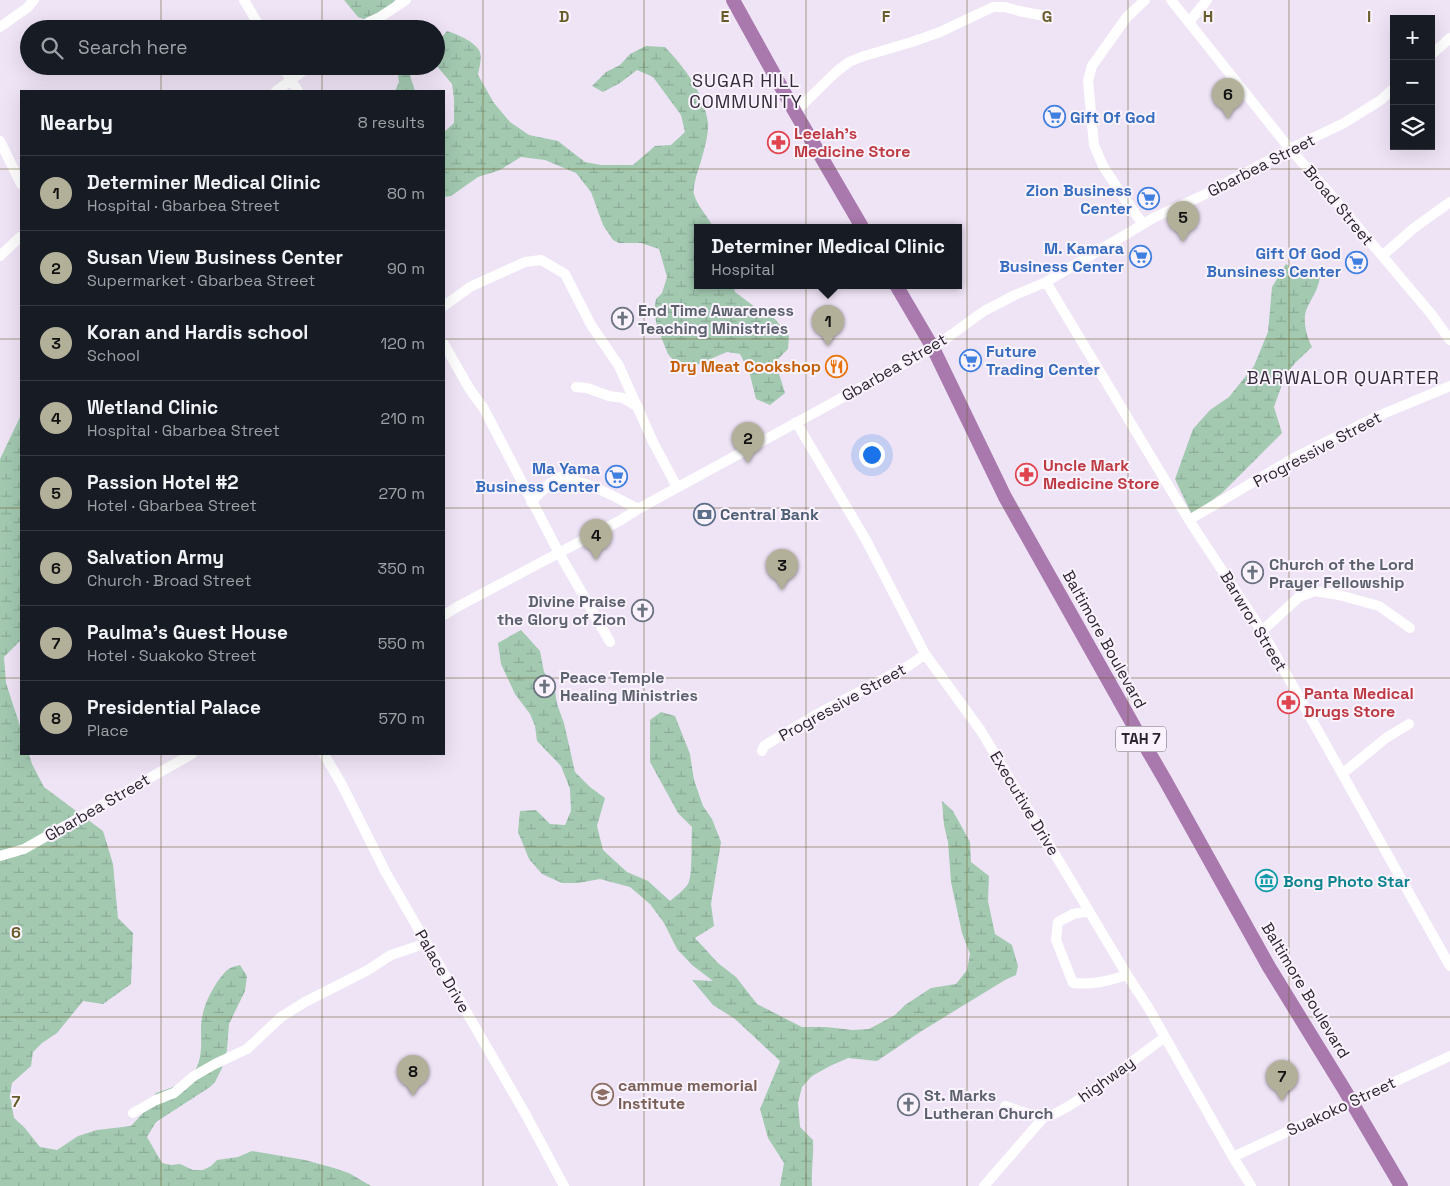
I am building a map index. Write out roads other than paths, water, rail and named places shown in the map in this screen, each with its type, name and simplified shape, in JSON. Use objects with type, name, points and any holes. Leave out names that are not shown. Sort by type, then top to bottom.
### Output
[{"type":"highway","points":[[733,0],[860,224]]},
{"type":"highway","name":"Baltimore Boulevard","points":[[898,289],[933,348],[1005,497],[1270,967],[1401,1186]]},
{"type":"street","points":[[0,27],[27,8],[34,0]]},
{"type":"street","points":[[244,0],[256,20]]},
{"type":"street","points":[[1143,224],[1103,166],[1094,145],[1088,80],[1092,66],[1103,50],[1126,18],[1145,0]]},
{"type":"street","name":"Broad Street","points":[[1171,0],[1290,149],[1432,315],[1450,340]]},
{"type":"street","points":[[1190,22],[1207,0]]},
{"type":"street","points":[[373,20],[405,1]]},
{"type":"street","points":[[795,112],[836,72],[849,62],[861,57],[940,32],[994,7],[1005,7],[1045,16]]},
{"type":"street","points":[[1435,51],[1450,38]]},
{"type":"street","points":[[287,75],[297,90]]},
{"type":"street","points":[[278,90],[299,75]]},
{"type":"street","name":"Gbarbea Street","points":[[445,614],[621,520],[677,487],[933,348],[984,311],[1046,282],[1143,224],[1344,123],[1381,100],[1390,92]]},
{"type":"street","points":[[0,142],[20,182]]},
{"type":"street","points":[[1382,256],[1414,228],[1450,202]]},
{"type":"street","points":[[0,256],[20,237]]},
{"type":"street","points":[[445,305],[470,287],[525,262],[541,260],[565,274],[592,325],[619,366],[653,442],[677,487]]},
{"type":"street","name":"Barwror Street","points":[[1046,282],[1189,520],[1262,631],[1450,966]]},
{"type":"street","points":[[445,346],[488,417],[531,502],[610,642]]},
{"type":"street","name":"Progressive Street","points":[[1189,520],[1294,458],[1378,416],[1450,386]]},
{"type":"street","points":[[576,387],[587,388],[610,396],[623,398],[638,407]]},
{"type":"street","name":"Executive Drive","points":[[796,422],[866,540],[925,654],[981,732],[1090,911],[1126,975],[1166,1037],[1251,1186]]},
{"type":"street","points":[[531,502],[549,484],[560,477],[588,484],[638,509]]},
{"type":"street","points":[[1262,631],[1299,598],[1315,591],[1339,595],[1379,606],[1410,628]]},
{"type":"street","name":"Progressive Street","points":[[762,751],[764,746],[814,716],[896,672],[925,654]]},
{"type":"street","points":[[1342,774],[1386,738],[1409,724]]},
{"type":"street","name":"Gbarbea Street","points":[[0,856],[24,849],[190,755]]},
{"type":"street","name":"Palace Drive","points":[[325,755],[342,785],[386,873],[526,1115],[564,1186]]},
{"type":"street","points":[[1090,911],[1073,914],[1058,922],[1056,940],[1073,983],[1104,982],[1126,975]]},
{"type":"street","points":[[132,1113],[174,1093],[194,1076],[247,1049],[281,1017],[306,1002],[368,970],[392,955],[427,943]]},
{"type":"street","name":"highway","points":[[984,1186],[1044,1117],[1061,1111],[1104,1083],[1141,1053],[1166,1037]]},
{"type":"street","name":"Suakoko Street","points":[[1233,1157],[1450,1056]]},
{"type":"street","points":[[1005,1106],[1044,1117]]},
{"type":"place","name":"Gift Of God","points":[[1054,117]]},
{"type":"place","name":"Salvation Army","points":[[1228,119]]},
{"type":"place","name":"Leelah's Medicine Store","points":[[778,142]]},
{"type":"place","name":"Zion Business Center","points":[[1148,199]]},
{"type":"place","name":"Passion Hotel #2","points":[[1183,242]]},
{"type":"place","name":"M. Kamara Business Center","points":[[1140,257]]},
{"type":"place","name":"Gift Of God Bunsiness Center","points":[[1357,262]]},
{"type":"place","name":"End Time Awareness Teaching Ministries","points":[[622,319]]},
{"type":"place","name":"Determiner Medical Clinic","points":[[828,346]]},
{"type":"place","name":"Future Trading Center","points":[[970,360]]},
{"type":"place","name":"Dry Meat Cookshop","points":[[837,366]]},
{"type":"place","name":"Susan View Business Center","points":[[748,463]]},
{"type":"place","name":"Uncle Mark Medicine Store","points":[[1027,474]]},
{"type":"place","name":"Ma Yama Business Center","points":[[616,477]]},
{"type":"place","name":"Central Bank","points":[[704,514]]},
{"type":"place","name":"Wetland Clinic","points":[[596,560]]},
{"type":"place","name":"Church of the Lord Prayer Fellowship","points":[[1253,573]]},
{"type":"place","name":"Koran and Hardis school","points":[[782,590]]},
{"type":"place","name":"Divine Praise the Glory of Zion","points":[[642,610]]},
{"type":"place","name":"Peace Temple Healing Ministries","points":[[544,686]]},
{"type":"place","name":"Panta Medical Drugs Store","points":[[1288,702]]},
{"type":"place","name":"Bong Photo Star","points":[[1267,881]]},
{"type":"place","name":"cammue memorial Institute","points":[[602,1094]]},
{"type":"place","name":"Presidential Palace","points":[[413,1096]]},
{"type":"place","name":"Paulma's Guest House","points":[[1282,1101]]},
{"type":"place","name":"St. Marks Lutheran Church","points":[[908,1104]]},
{"type":"district","name":"SUGAR HILL COMMUNITY","points":[[746,91]]},
{"type":"district","name":"BARWALOR QUARTER","points":[[1343,378]]}]
